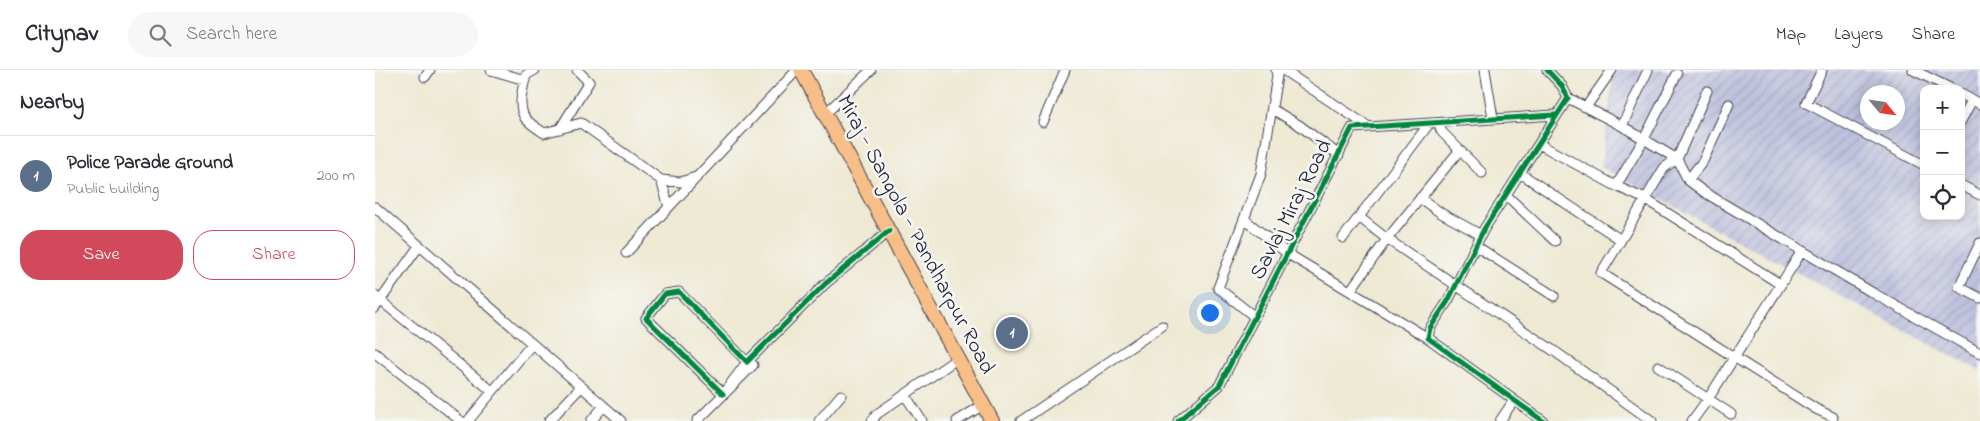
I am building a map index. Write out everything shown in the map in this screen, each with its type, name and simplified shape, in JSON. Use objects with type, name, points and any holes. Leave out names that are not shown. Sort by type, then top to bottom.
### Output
[{"type":"highway","name":"Miraj - Sangola - Pandharpur Road","points":[[801,70],[991,421]]},
{"type":"street","points":[[491,70],[525,80]]},
{"type":"street","points":[[535,70],[526,74],[521,102],[525,118],[543,133],[581,123],[661,180],[681,182],[698,176]]},
{"type":"street","points":[[560,129],[589,82],[577,70]]},
{"type":"street","points":[[626,253],[797,70]]},
{"type":"street","points":[[825,114],[871,70]]},
{"type":"street","points":[[1043,122],[1065,70]]},
{"type":"street","points":[[1255,317],[1218,288],[1261,174],[1277,76],[1276,70]]},
{"type":"street","points":[[1283,70],[1369,127]]},
{"type":"street","points":[[1485,70],[1493,118]]},
{"type":"street","points":[[1547,70],[1562,86],[1567,98],[1622,126],[1677,158],[1688,180],[1704,192],[1873,293],[1980,353]]},
{"type":"street","points":[[1586,107],[1612,70]]},
{"type":"street","points":[[1622,126],[1648,70]]},
{"type":"street","points":[[1822,70],[1806,103],[1920,162]]},
{"type":"street","points":[[1913,70],[1944,85]]},
{"type":"street","points":[[1616,186],[1644,139],[1677,74]]},
{"type":"street","points":[[1707,91],[1677,158],[1664,168],[1601,272],[1815,409],[1833,417]]},
{"type":"street","points":[[1428,338],[1430,328],[1456,285],[1481,235],[1567,98]]},
{"type":"street","points":[[1965,116],[1976,102]]},
{"type":"street","points":[[1688,180],[1703,161],[1729,104]]},
{"type":"street","points":[[1272,108],[1339,154]]},
{"type":"street","name":"Savlaj Miraj Road","points":[[1178,421],[1219,386],[1352,128],[1555,115]]},
{"type":"street","points":[[1343,238],[1434,123],[1459,151],[1483,173]]},
{"type":"street","points":[[1539,144],[1616,186],[1645,199],[1780,284]]},
{"type":"street","points":[[1350,291],[1387,240],[1459,151]]},
{"type":"street","points":[[1520,173],[1621,240]]},
{"type":"street","points":[[661,180],[669,207]]},
{"type":"street","points":[[1965,187],[1980,195]]},
{"type":"street","points":[[1506,196],[1555,241]]},
{"type":"street","points":[[1420,198],[1441,213],[1481,235]]},
{"type":"street","points":[[375,207],[621,421]]},
{"type":"street","points":[[1359,217],[1387,240],[1557,353],[1652,421]]},
{"type":"street","points":[[1244,219],[1287,254],[1428,338],[1543,421]]},
{"type":"street","points":[[747,362],[825,284],[889,231]]},
{"type":"street","points":[[1980,243],[1959,288],[1980,298]]},
{"type":"street","points":[[419,246],[377,302],[492,391]]},
{"type":"street","points":[[1476,246],[1554,296]]},
{"type":"street","points":[[1692,421],[1802,251]]},
{"type":"street","points":[[697,421],[753,365],[747,362],[679,292],[665,294],[645,318],[723,394]]},
{"type":"street","points":[[1021,421],[1162,326]]},
{"type":"street","points":[[468,421],[532,344]]},
{"type":"street","points":[[375,353],[461,421]]},
{"type":"street","points":[[872,421],[877,414],[958,358]]},
{"type":"street","points":[[1657,366],[1731,414]]},
{"type":"street","points":[[549,421],[581,387]]},
{"type":"street","points":[[819,421],[841,395]]},
{"type":"street","points":[[905,395],[922,421]]},
{"type":"street","points":[[1500,421],[1514,400]]},
{"type":"street","points":[[957,421],[983,405]]},
{"type":"street","points":[[591,421],[604,406]]},
{"type":"shaded area","points":[[1614,70],[1980,70],[1980,371],[1601,167]]},
{"type":"cycle path","points":[[1543,421],[1428,338],[1430,328],[1448,301],[1484,229],[1568,98],[1562,86],[1547,70]]},
{"type":"cycle path","points":[[1178,421],[1219,386],[1352,128],[1555,115]]},
{"type":"cycle path","points":[[723,394],[646,318],[665,294],[679,292],[747,362],[825,284],[889,231]]},
{"type":"place","name":"Police Parade Ground","points":[[1012,333]]}]
